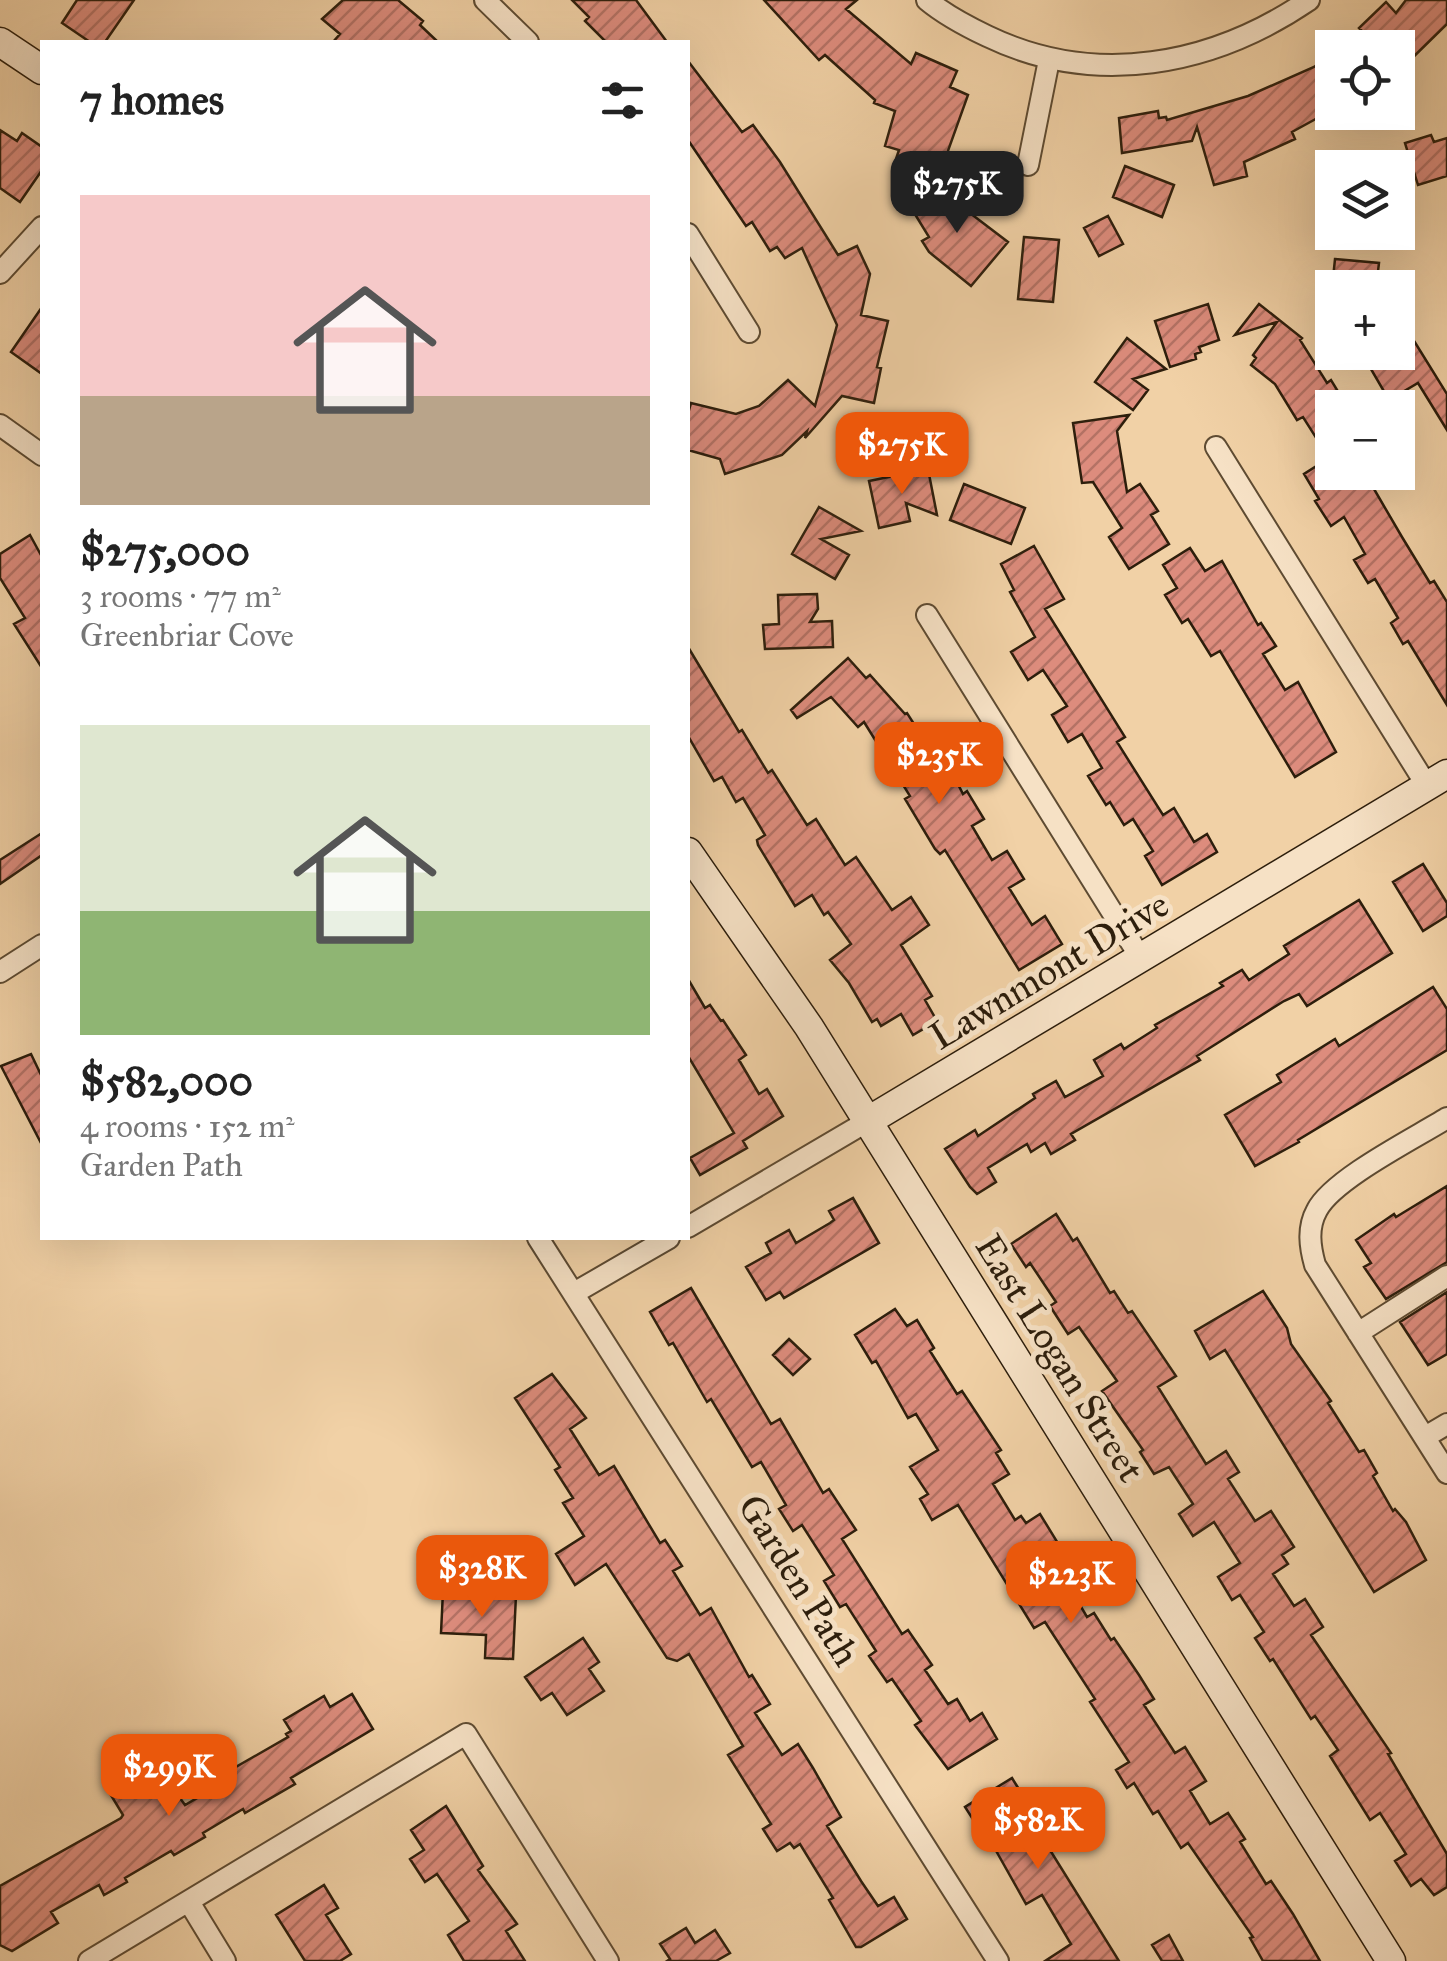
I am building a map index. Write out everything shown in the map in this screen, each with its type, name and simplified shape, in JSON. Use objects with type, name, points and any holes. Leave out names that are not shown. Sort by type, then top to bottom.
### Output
[{"type":"street","points":[[485,0],[526,40]]},
{"type":"street","points":[[927,0],[968,26],[1049,60],[1115,66],[1156,64],[1235,42],[1309,0]]},
{"type":"street","points":[[0,42],[40,69]]},
{"type":"street","points":[[1028,165],[1049,60]]},
{"type":"street","points":[[0,273],[40,229]]},
{"type":"street","points":[[690,237],[749,332]]},
{"type":"street","points":[[0,425],[40,454]]},
{"type":"street","points":[[1216,447],[1437,780]]},
{"type":"street","points":[[926,615],[1142,960]]},
{"type":"street","name":"Lawnmont Drive","points":[[690,1226],[1142,960],[1437,780]]},
{"type":"street","name":"East Logan Street","points":[[690,855],[809,1026],[1390,1961]]},
{"type":"street","points":[[0,972],[40,946]]},
{"type":"street","points":[[1447,1118],[1327,1196],[1312,1223],[1309,1246],[1315,1265],[1447,1473]]},
{"type":"street","name":"Garden Path","points":[[539,1240],[998,1961]]},
{"type":"street","points":[[574,1294],[667,1240]]},
{"type":"street","points":[[1358,1332],[1447,1276]]},
{"type":"street","points":[[1425,1437],[1447,1424]]},
{"type":"street","points":[[89,1961],[466,1734],[608,1961]]},
{"type":"street","points":[[188,1902],[225,1961]]},
{"type":"building","points":[[77,0],[134,0],[106,40],[87,40],[62,23]]},
{"type":"building","points":[[343,0],[398,0],[423,21],[420,25],[436,40],[335,40],[340,34],[322,19]]},
{"type":"building","points":[[572,0],[636,0],[666,40],[604,40],[585,21],[589,17]]},
{"type":"building","points":[[764,0],[857,0],[846,9],[911,64],[916,53],[957,71],[950,87],[968,95],[939,176],[895,162],[899,150],[885,146],[895,111],[874,103],[825,55],[819,60]]},
{"type":"building","points":[[1406,0],[1447,0],[1447,24],[1415,55],[1415,30],[1359,28],[1386,2],[1396,13]]},
{"type":"building","points":[[690,64],[742,132],[753,125],[838,255],[857,246],[870,274],[861,315],[888,321],[877,367],[881,368],[874,403],[842,396],[805,438],[807,431],[782,455],[725,474],[720,459],[690,451],[691,403],[736,414],[759,406],[788,380],[815,406],[837,325],[802,248],[785,258],[777,247],[770,251],[752,222],[746,226],[690,143]]},
{"type":"building","points":[[1314,67],[1315,119],[1292,132],[1295,139],[1244,162],[1247,176],[1214,185],[1197,127],[1192,141],[1122,153],[1119,118],[1158,111],[1159,118],[1167,120],[1248,96]]},
{"type":"building","points":[[0,130],[17,141],[22,133],[40,146],[40,173],[20,202],[0,188]]},
{"type":"building","points":[[1431,135],[1434,142],[1447,138],[1447,176],[1418,185],[1415,150],[1407,150],[1405,143]]},
{"type":"building","points":[[1125,166],[1174,185],[1162,217],[1113,197]]},
{"type":"building","points":[[937,188],[1008,242],[971,286],[929,252],[922,241],[929,237],[910,206]]},
{"type":"building","points":[[1108,216],[1123,244],[1099,256],[1084,228]]},
{"type":"building","points":[[1024,237],[1059,240],[1053,302],[1018,299]]},
{"type":"building","points":[[1335,259],[1379,263],[1378,270],[1334,270]]},
{"type":"building","points":[[1208,304],[1219,340],[1199,347],[1201,352],[1195,354],[1196,359],[1170,367],[1155,321]]},
{"type":"building","points":[[1259,304],[1302,338],[1315,370],[1327,383],[1331,380],[1337,390],[1315,390],[1315,436],[1303,417],[1297,420],[1275,384],[1251,365],[1256,358],[1253,355],[1277,322],[1235,335]]},
{"type":"building","points":[[40,310],[40,373],[11,352]]},
{"type":"building","points":[[1127,338],[1166,369],[1133,379],[1148,390],[1133,410],[1095,382]]},
{"type":"building","points":[[1415,342],[1447,394],[1447,430],[1418,383],[1406,390],[1383,390],[1372,370],[1415,370]]},
{"type":"building","points":[[1129,415],[1117,431],[1127,492],[1140,484],[1158,511],[1151,515],[1169,544],[1129,569],[1109,537],[1122,528],[1093,482],[1082,483],[1073,423]]},
{"type":"building","points":[[1315,467],[1315,490],[1375,490],[1430,583],[1434,581],[1447,602],[1447,705],[1408,641],[1403,644],[1391,623],[1398,618],[1375,579],[1368,583],[1354,560],[1365,554],[1344,517],[1331,526],[1304,474]]},
{"type":"building","points":[[928,469],[937,515],[906,503],[910,521],[879,528],[869,481]]},
{"type":"building","points":[[964,484],[1025,508],[1011,544],[950,520]]},
{"type":"building","points":[[819,507],[861,531],[821,539],[849,555],[835,579],[792,554]]},
{"type":"building","points":[[30,535],[40,553],[40,665],[14,624],[25,618],[0,578],[0,554]]},
{"type":"building","points":[[1034,546],[1064,599],[1045,609],[1125,737],[1117,742],[1163,815],[1174,808],[1194,842],[1207,834],[1217,852],[1162,885],[1145,856],[1153,851],[1133,819],[1124,825],[1088,776],[1102,768],[1082,734],[1068,742],[1052,715],[1067,706],[1043,670],[1028,680],[1011,652],[1035,637],[1010,592],[1014,590],[1001,564]]},
{"type":"building","points":[[1190,548],[1205,571],[1222,561],[1258,625],[1261,623],[1276,646],[1263,654],[1285,690],[1298,682],[1336,752],[1295,777],[1220,651],[1211,656],[1188,619],[1182,623],[1165,595],[1177,588],[1163,565]]},
{"type":"building","points":[[817,594],[818,609],[810,622],[832,621],[833,647],[765,649],[763,625],[779,624],[778,595]]},
{"type":"building","points":[[690,650],[739,732],[742,730],[768,773],[772,770],[807,825],[816,819],[845,865],[856,857],[892,910],[911,897],[929,925],[901,945],[932,996],[925,1000],[937,1021],[913,1035],[901,1014],[881,1026],[877,1019],[872,1022],[830,960],[851,944],[828,912],[824,915],[812,895],[795,906],[758,845],[757,840],[765,835],[743,798],[736,802],[722,777],[714,781],[690,739]]},
{"type":"building","points":[[848,658],[907,713],[923,738],[932,733],[963,794],[967,791],[984,819],[972,826],[992,860],[1007,851],[1024,879],[1009,888],[1032,925],[1045,916],[1062,944],[1019,970],[945,850],[940,854],[935,849],[905,799],[910,796],[864,722],[858,727],[831,697],[797,718],[791,710]]},
{"type":"building","points":[[40,834],[40,856],[0,884],[0,860]]},
{"type":"building","points":[[1423,864],[1447,903],[1447,916],[1423,931],[1393,882]]},
{"type":"building","points":[[1359,900],[1392,953],[1307,1006],[1299,994],[1284,1001],[1197,1056],[1200,1060],[1071,1134],[1075,1140],[1051,1154],[1045,1143],[1031,1152],[1027,1144],[988,1168],[996,1182],[977,1194],[970,1187],[945,1149],[975,1130],[978,1136],[1056,1081],[1065,1097],[1103,1076],[1094,1060],[1121,1044],[1124,1049],[1242,970],[1249,980],[1289,954],[1284,946]]},
{"type":"building","points":[[690,982],[705,1008],[710,1005],[746,1055],[739,1060],[759,1094],[767,1089],[783,1116],[743,1141],[747,1148],[700,1175],[690,1158],[734,1133],[690,1059]]},
{"type":"building","points":[[1433,987],[1447,1009],[1447,1050],[1255,1166],[1225,1115],[1281,1082],[1277,1075],[1335,1039],[1339,1046]]},
{"type":"building","points":[[31,1054],[40,1073],[40,1141],[1,1066]]},
{"type":"building","points":[[1447,1186],[1447,1262],[1386,1299],[1364,1267],[1371,1263],[1356,1240]]},
{"type":"building","points":[[853,1198],[879,1243],[784,1298],[780,1292],[766,1300],[746,1267],[771,1253],[766,1243],[789,1230],[796,1243],[834,1220],[829,1211]]},
{"type":"building","points":[[1056,1214],[1073,1241],[1077,1238],[1110,1293],[1114,1291],[1128,1313],[1132,1311],[1176,1376],[1158,1387],[1206,1464],[1226,1451],[1239,1472],[1228,1479],[1255,1521],[1271,1511],[1294,1547],[1282,1555],[1288,1564],[1273,1574],[1294,1606],[1305,1599],[1323,1627],[1311,1635],[1391,1753],[1388,1754],[1447,1854],[1447,1887],[1434,1895],[1421,1879],[1411,1886],[1395,1861],[1406,1854],[1380,1813],[1370,1820],[1330,1756],[1338,1750],[1315,1716],[1311,1719],[1255,1638],[1264,1632],[1240,1595],[1232,1600],[1218,1577],[1240,1563],[1214,1522],[1193,1536],[1179,1514],[1193,1504],[1169,1467],[1154,1474],[1140,1452],[1143,1450],[1102,1391],[1117,1381],[1079,1327],[1068,1334],[1050,1306],[1056,1302],[1030,1263],[1026,1267],[1011,1244]]},
{"type":"building","points":[[691,1288],[771,1424],[780,1419],[823,1493],[829,1489],[856,1530],[842,1539],[902,1634],[908,1630],[932,1665],[925,1670],[948,1704],[957,1699],[970,1721],[982,1713],[997,1739],[948,1769],[915,1725],[921,1721],[892,1679],[887,1682],[869,1656],[876,1651],[846,1604],[840,1607],[824,1581],[834,1575],[802,1525],[793,1531],[779,1509],[786,1505],[761,1462],[752,1467],[711,1399],[707,1402],[650,1312]]},
{"type":"building","points":[[1263,1291],[1287,1328],[1291,1344],[1331,1401],[1328,1403],[1359,1452],[1364,1450],[1377,1473],[1373,1476],[1393,1511],[1406,1522],[1426,1560],[1374,1592],[1225,1350],[1210,1359],[1195,1331]]},
{"type":"building","points":[[1447,1292],[1447,1354],[1428,1365],[1400,1322]]},
{"type":"building","points":[[895,1309],[907,1326],[917,1320],[934,1348],[930,1351],[957,1394],[962,1391],[1001,1450],[996,1453],[1009,1474],[993,1484],[1015,1520],[1021,1516],[1026,1523],[1040,1514],[1075,1571],[1064,1578],[1087,1617],[1094,1613],[1111,1640],[1114,1638],[1154,1699],[1144,1705],[1175,1753],[1185,1747],[1206,1781],[1190,1791],[1210,1824],[1228,1813],[1245,1839],[1240,1842],[1266,1884],[1271,1881],[1320,1961],[1263,1961],[1250,1938],[1253,1937],[1188,1843],[1181,1848],[1158,1811],[1153,1814],[1134,1783],[1127,1788],[1116,1770],[1129,1762],[1090,1702],[1095,1699],[1045,1622],[1034,1628],[958,1505],[932,1520],[920,1499],[928,1494],[910,1467],[938,1450],[916,1414],[908,1418],[876,1361],[872,1363],[855,1335]]},
{"type":"building","points":[[789,1339],[810,1359],[793,1375],[773,1355]]},
{"type":"building","points":[[552,1374],[586,1418],[570,1429],[599,1475],[614,1466],[660,1543],[665,1540],[682,1566],[673,1571],[700,1615],[711,1608],[749,1677],[752,1675],[770,1704],[755,1713],[782,1755],[798,1744],[813,1768],[841,1817],[827,1826],[861,1881],[878,1906],[894,1897],[907,1919],[861,1947],[856,1947],[829,1900],[833,1898],[800,1844],[794,1848],[790,1843],[777,1851],[763,1829],[771,1824],[728,1755],[743,1746],[689,1654],[677,1661],[667,1658],[606,1564],[575,1585],[556,1554],[584,1536],[563,1503],[573,1498],[555,1470],[560,1467],[515,1398]]},
{"type":"building","points":[[443,1591],[516,1595],[513,1659],[485,1658],[486,1635],[441,1633]]},
{"type":"building","points":[[583,1638],[599,1662],[589,1669],[604,1691],[567,1715],[552,1693],[541,1700],[525,1677]]},
{"type":"building","points":[[352,1694],[373,1729],[291,1778],[295,1784],[245,1813],[243,1809],[174,1855],[171,1851],[125,1878],[127,1882],[104,1895],[99,1885],[51,1912],[58,1923],[12,1951],[0,1945],[0,1886],[121,1818],[123,1815],[106,1787],[151,1758],[185,1805],[226,1781],[222,1775],[288,1737],[286,1734],[291,1731],[284,1720],[324,1696],[330,1707]]},
{"type":"building","points":[[1012,1778],[1028,1804],[1018,1811],[1045,1853],[1050,1850],[1119,1961],[1045,1961],[1071,1944],[1042,1895],[1026,1904],[986,1833],[983,1835],[965,1807]]},
{"type":"building","points":[[446,1806],[483,1866],[478,1870],[517,1924],[506,1931],[525,1961],[464,1961],[448,1935],[469,1921],[437,1874],[425,1882],[410,1859],[424,1850],[411,1830]]},
{"type":"building","points":[[324,1885],[338,1908],[326,1915],[351,1954],[340,1961],[305,1961],[276,1915]]},
{"type":"building","points":[[686,1928],[695,1943],[715,1930],[730,1953],[716,1961],[667,1961],[670,1959],[660,1944]]},
{"type":"building","points":[[1169,1935],[1183,1961],[1162,1961],[1152,1945]]}]
